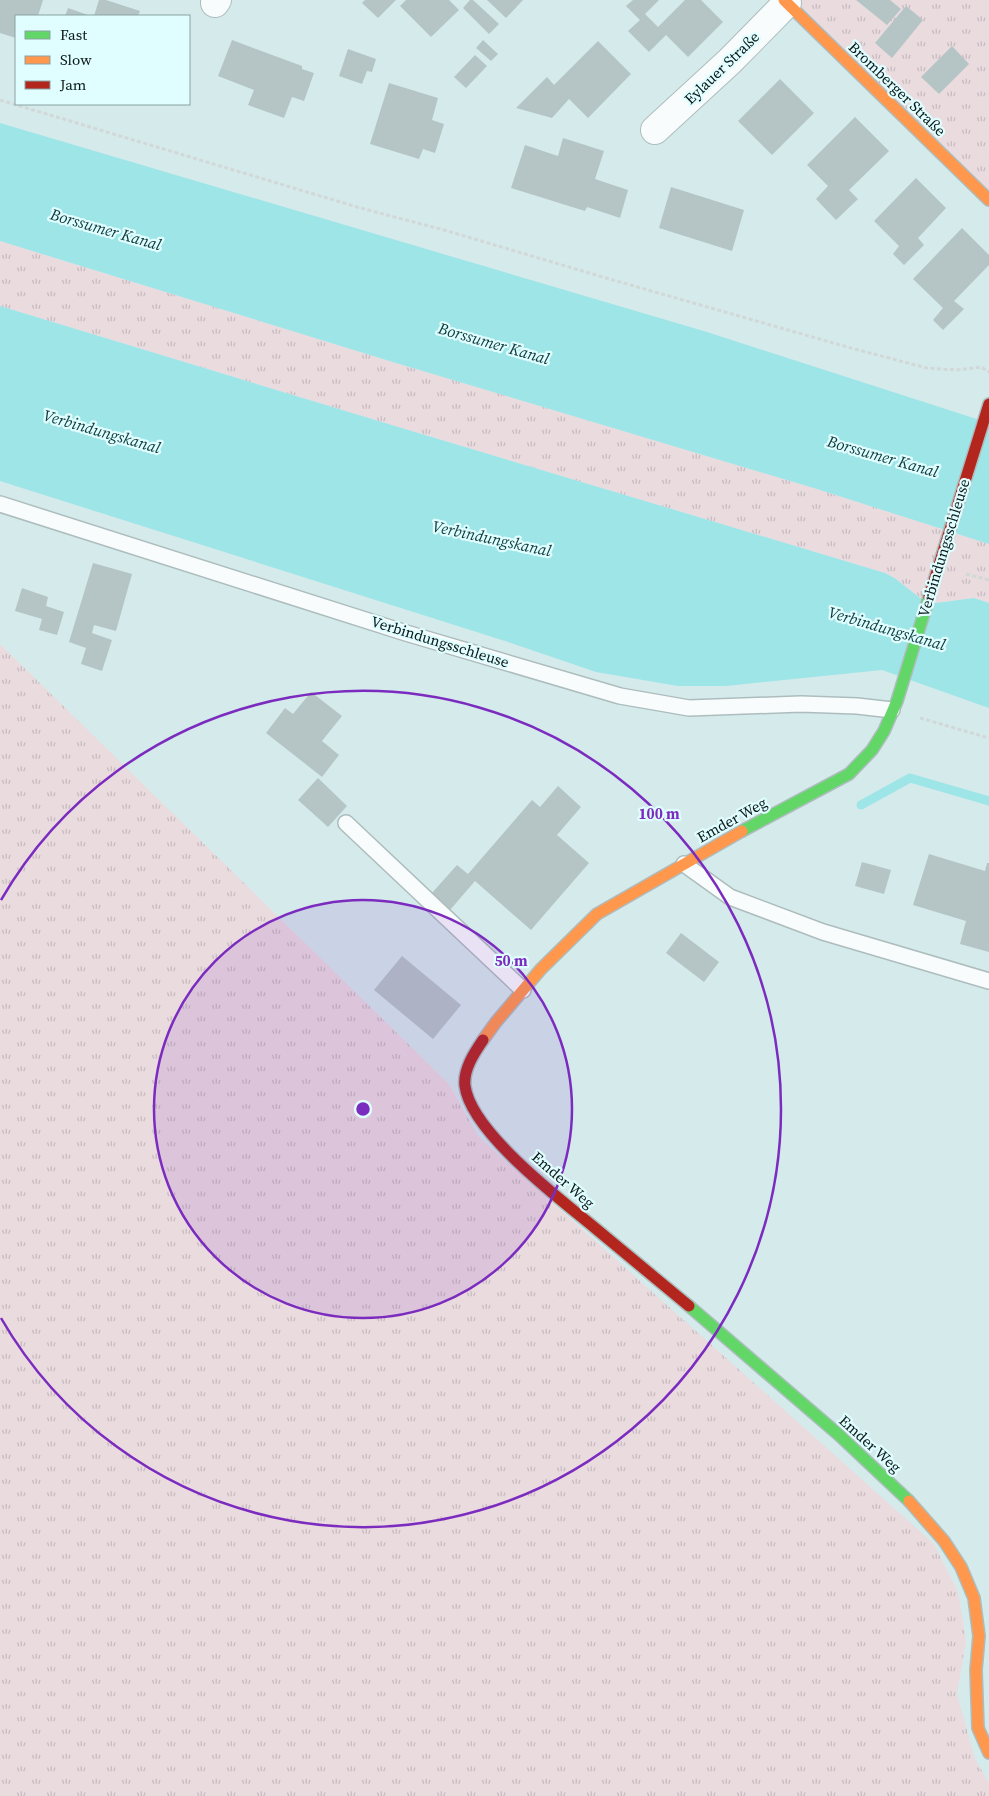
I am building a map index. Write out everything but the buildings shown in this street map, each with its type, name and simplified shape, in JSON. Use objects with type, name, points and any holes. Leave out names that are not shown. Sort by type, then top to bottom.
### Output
[{"type":"street","name":"Eylauer Straße","points":[[655,130],[730,61],[786,2]]},
{"type":"street","name":"Bromberger Straße","points":[[786,2],[989,200]]},
{"type":"street","name":"Verbindungsschleuse","points":[[900,691],[989,404]]},
{"type":"street","name":"Emder Weg","points":[[900,691],[884,731],[872,750],[849,774],[597,914],[578,930],[496,1020],[474,1053],[466,1069],[464,1083],[473,1105],[492,1134],[524,1168],[758,1364],[839,1435],[906,1497],[944,1541],[961,1567],[974,1598],[979,1636],[976,1670],[978,1728],[989,1753]]},
{"type":"lane","name":"Verbindungsschleuse","points":[[0,504],[406,633],[620,696],[689,708],[801,704],[857,706],[892,710]]},
{"type":"lane","points":[[346,823],[524,990]]},
{"type":"lane","points":[[684,864],[730,897],[823,932],[989,981]]},
{"type":"path","points":[[0,100],[15,104]]},
{"type":"path","points":[[17,105],[304,191],[850,348],[927,368],[956,370],[981,367],[989,372]]},
{"type":"path","points":[[892,710],[989,738]]},
{"type":"green space","points":[[784,0],[989,0],[989,200]]},
{"type":"green space","points":[[0,241],[396,363],[817,489],[989,544],[989,603],[974,598],[936,603],[920,598],[896,579],[885,573],[0,306]]},
{"type":"green space","points":[[0,644],[449,1084],[478,1136],[934,1544],[958,1592],[966,1641],[957,1694],[975,1759],[989,1783],[989,1796],[0,1796]]},
{"type":"water","name":"Borssumer Kanal","points":[[0,123],[707,332],[989,423],[989,544],[817,489],[396,363],[0,241]]},
{"type":"water","name":"Verbindungskanal","points":[[0,306],[885,573],[896,579],[920,598],[936,603],[974,598],[989,603],[989,708],[882,670],[726,686],[678,686],[596,672],[505,641],[0,481]]},
{"type":"waterway","points":[[861,805],[910,778],[989,801]]},
{"type":"traffic: fast","points":[[742,831],[849,774],[872,750],[884,731],[897,701],[929,597]]},
{"type":"traffic: fast","points":[[689,1306],[839,1435],[909,1501]]},
{"type":"traffic: slow","points":[[784,0],[989,200]]},
{"type":"traffic: slow","points":[[483,1040],[541,969],[597,914],[742,831]]},
{"type":"traffic: slow","points":[[909,1501],[944,1541],[961,1567],[974,1598],[979,1636],[976,1670],[978,1728],[989,1753]]},
{"type":"traffic: jam","points":[[929,597],[989,404]]},
{"type":"traffic: jam","points":[[483,1040],[470,1062],[465,1080],[471,1104],[483,1124],[519,1163],[540,1182],[689,1306]]}]
